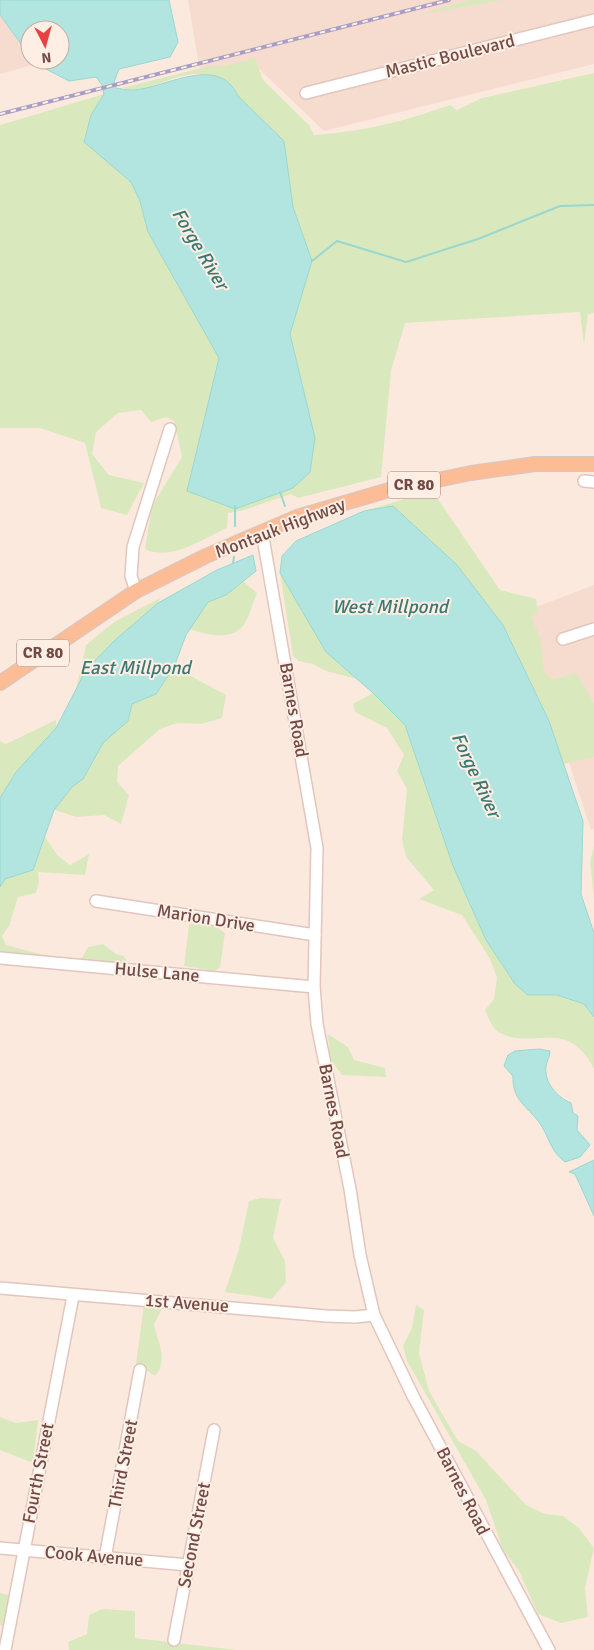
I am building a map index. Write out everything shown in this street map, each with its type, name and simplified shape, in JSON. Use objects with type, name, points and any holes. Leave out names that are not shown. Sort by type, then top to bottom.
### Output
[{"type":"main road","name":"Montauk Highway","points":[[0,683],[136,591],[206,556],[297,517],[424,482],[470,473],[535,464],[594,464]]},
{"type":"street","name":"Mastic Boulevard","points":[[306,93],[594,20]]},
{"type":"street","points":[[136,591],[131,576],[134,547],[170,429]]},
{"type":"street","name":"Barnes Road","points":[[262,532],[317,848],[314,986],[317,1027],[350,1189],[360,1255],[374,1315],[413,1396],[549,1650]]},
{"type":"street","points":[[563,639],[594,629]]},
{"type":"street","name":"Marion Drive","points":[[96,901],[315,935]]},
{"type":"street","name":"Hulse Lane","points":[[0,958],[314,986]]},
{"type":"street","name":"1st Avenue","points":[[0,1288],[73,1296],[326,1316],[354,1317],[374,1315]]},
{"type":"street","name":"Fourth Street","points":[[5,1650],[73,1296]]},
{"type":"street","name":"Third Street","points":[[104,1558],[140,1370]]},
{"type":"street","name":"Second Street","points":[[174,1640],[214,1430]]},
{"type":"street","name":"Cook Avenue","points":[[0,1548],[188,1565]]},
{"type":"shaded area","points":[[188,0],[594,0],[594,64],[324,131],[255,65],[201,77]]},
{"type":"shaded area","points":[[0,15],[20,42],[20,68],[0,74]]},
{"type":"shaded area","points":[[594,585],[594,829],[591,830],[529,640],[515,615]]},
{"type":"green space","points":[[470,0],[503,0],[418,15]]},
{"type":"green space","points":[[255,58],[263,80],[309,125],[314,135],[383,125],[450,105],[457,110],[482,98],[594,73],[594,313],[588,314],[584,345],[580,312],[405,323],[391,371],[381,477],[298,498],[291,494],[241,511],[228,513],[227,528],[176,551],[166,553],[155,552],[145,549],[152,506],[182,457],[174,421],[166,417],[151,422],[141,410],[118,413],[96,432],[92,454],[109,475],[144,483],[127,515],[101,508],[85,443],[40,428],[0,428],[0,125],[104,94],[91,115],[84,142],[131,182],[140,201],[148,232],[219,358],[188,491],[235,509],[293,488],[310,472],[315,438],[290,334],[312,261],[293,207],[284,141],[238,96],[234,88],[203,75],[185,75],[140,89],[122,88],[209,66],[223,66]]},
{"type":"green space","points":[[422,494],[435,495],[500,590],[536,599],[538,613],[531,617],[540,637],[544,672],[553,680],[576,673],[594,703],[594,757],[563,764],[549,721],[503,625],[457,565],[393,507],[364,511]]},
{"type":"green space","points":[[280,573],[326,652],[357,679],[326,671],[313,664],[299,661],[293,656]]},
{"type":"green space","points":[[243,581],[257,593],[247,620],[240,629],[227,635],[212,635],[190,629],[208,602],[226,595]]},
{"type":"green space","points":[[160,598],[157,604],[102,654],[83,676],[76,689],[86,645],[114,622]]},
{"type":"green space","points":[[174,667],[226,695],[222,718],[201,724],[177,723],[160,729],[118,766],[117,782],[129,795],[121,824],[104,815],[77,817],[54,810],[72,787],[83,779],[103,743],[128,721],[132,704],[156,694]]},
{"type":"green space","points":[[373,693],[405,725],[453,866],[486,940],[515,984],[528,995],[557,995],[584,1004],[594,1017],[594,1069],[584,1053],[573,1044],[561,1039],[513,1038],[497,1031],[491,1023],[485,1010],[494,999],[497,978],[490,959],[462,915],[419,899],[434,890],[406,857],[402,840],[407,789],[397,771],[404,755],[387,728],[355,712],[353,704]]},
{"type":"green space","points":[[56,720],[56,728],[16,772],[0,798],[0,741],[6,744]]},
{"type":"green space","points":[[45,837],[58,856],[70,865],[89,854],[85,875],[38,872],[39,882],[36,893],[18,897],[9,926],[2,936],[6,945],[44,955],[0,952],[0,887],[5,879],[33,870]]},
{"type":"green space","points":[[594,846],[594,898],[590,862]]},
{"type":"green space","points":[[195,922],[218,928],[225,933],[220,967],[215,971],[184,966],[189,925]]},
{"type":"green space","points":[[103,944],[116,954],[124,956],[129,965],[81,960],[88,947]]},
{"type":"green space","points":[[328,1034],[348,1047],[354,1060],[385,1068],[386,1077],[342,1075],[330,1059]]},
{"type":"green space","points":[[261,1198],[281,1199],[273,1238],[285,1261],[286,1282],[272,1299],[225,1292],[239,1249],[249,1201]]},
{"type":"green space","points":[[144,1305],[162,1309],[154,1324],[162,1358],[159,1370],[155,1376],[136,1364]]},
{"type":"green space","points":[[416,1305],[424,1310],[419,1353],[429,1391],[458,1441],[476,1451],[526,1505],[545,1514],[563,1516],[579,1528],[594,1548],[585,1588],[588,1617],[561,1623],[538,1614],[519,1571],[503,1550],[486,1500],[407,1361],[403,1346],[412,1328]]},
{"type":"green space","points":[[0,1417],[16,1423],[38,1420],[33,1463],[0,1450]]},
{"type":"green space","points":[[0,1593],[9,1595],[4,1626],[0,1625]]},
{"type":"green space","points":[[102,1609],[135,1611],[135,1638],[237,1650],[69,1650],[68,1642],[87,1634],[89,1615]]},
{"type":"water","points":[[0,0],[169,0],[178,42],[170,57],[119,69],[114,82],[116,88],[131,90],[189,76],[217,76],[229,83],[238,96],[284,141],[293,207],[312,261],[290,334],[315,438],[310,472],[293,488],[235,509],[187,491],[219,358],[148,232],[140,201],[131,182],[84,142],[91,115],[104,94],[102,85],[96,77],[69,81],[48,70],[70,70],[70,20],[20,20],[20,42],[0,15]]},
{"type":"water","name":"West Millpond","points":[[393,506],[457,565],[503,625],[549,721],[583,821],[581,894],[594,933],[594,1017],[584,1004],[557,995],[528,995],[515,984],[486,940],[453,866],[405,725],[373,693],[326,652],[280,573],[282,556],[296,541],[364,511]]},
{"type":"water","name":"East Millpond","points":[[253,555],[256,571],[226,595],[208,602],[186,635],[174,667],[156,694],[132,704],[128,721],[103,743],[83,779],[72,787],[54,810],[33,870],[5,879],[0,887],[0,798],[16,772],[56,728],[86,670],[114,641],[158,603],[217,570]]},
{"type":"water","points":[[539,1049],[550,1051],[546,1066],[549,1084],[556,1093],[571,1103],[573,1113],[578,1116],[577,1130],[590,1145],[580,1157],[565,1162],[556,1153],[539,1122],[521,1102],[515,1091],[513,1076],[504,1066],[508,1055],[515,1051]]},
{"type":"water","points":[[594,1160],[594,1216],[575,1174],[569,1172]]},
{"type":"waterway","points":[[312,261],[337,241],[406,262],[478,239],[560,206],[594,205]]},
{"type":"waterway","name":"Forge River","points":[[280,492],[285,506]]},
{"type":"waterway","points":[[235,506],[235,526]]},
{"type":"waterway","points":[[233,563],[234,557]]},
{"type":"railway","points":[[0,114],[449,0]]}]
